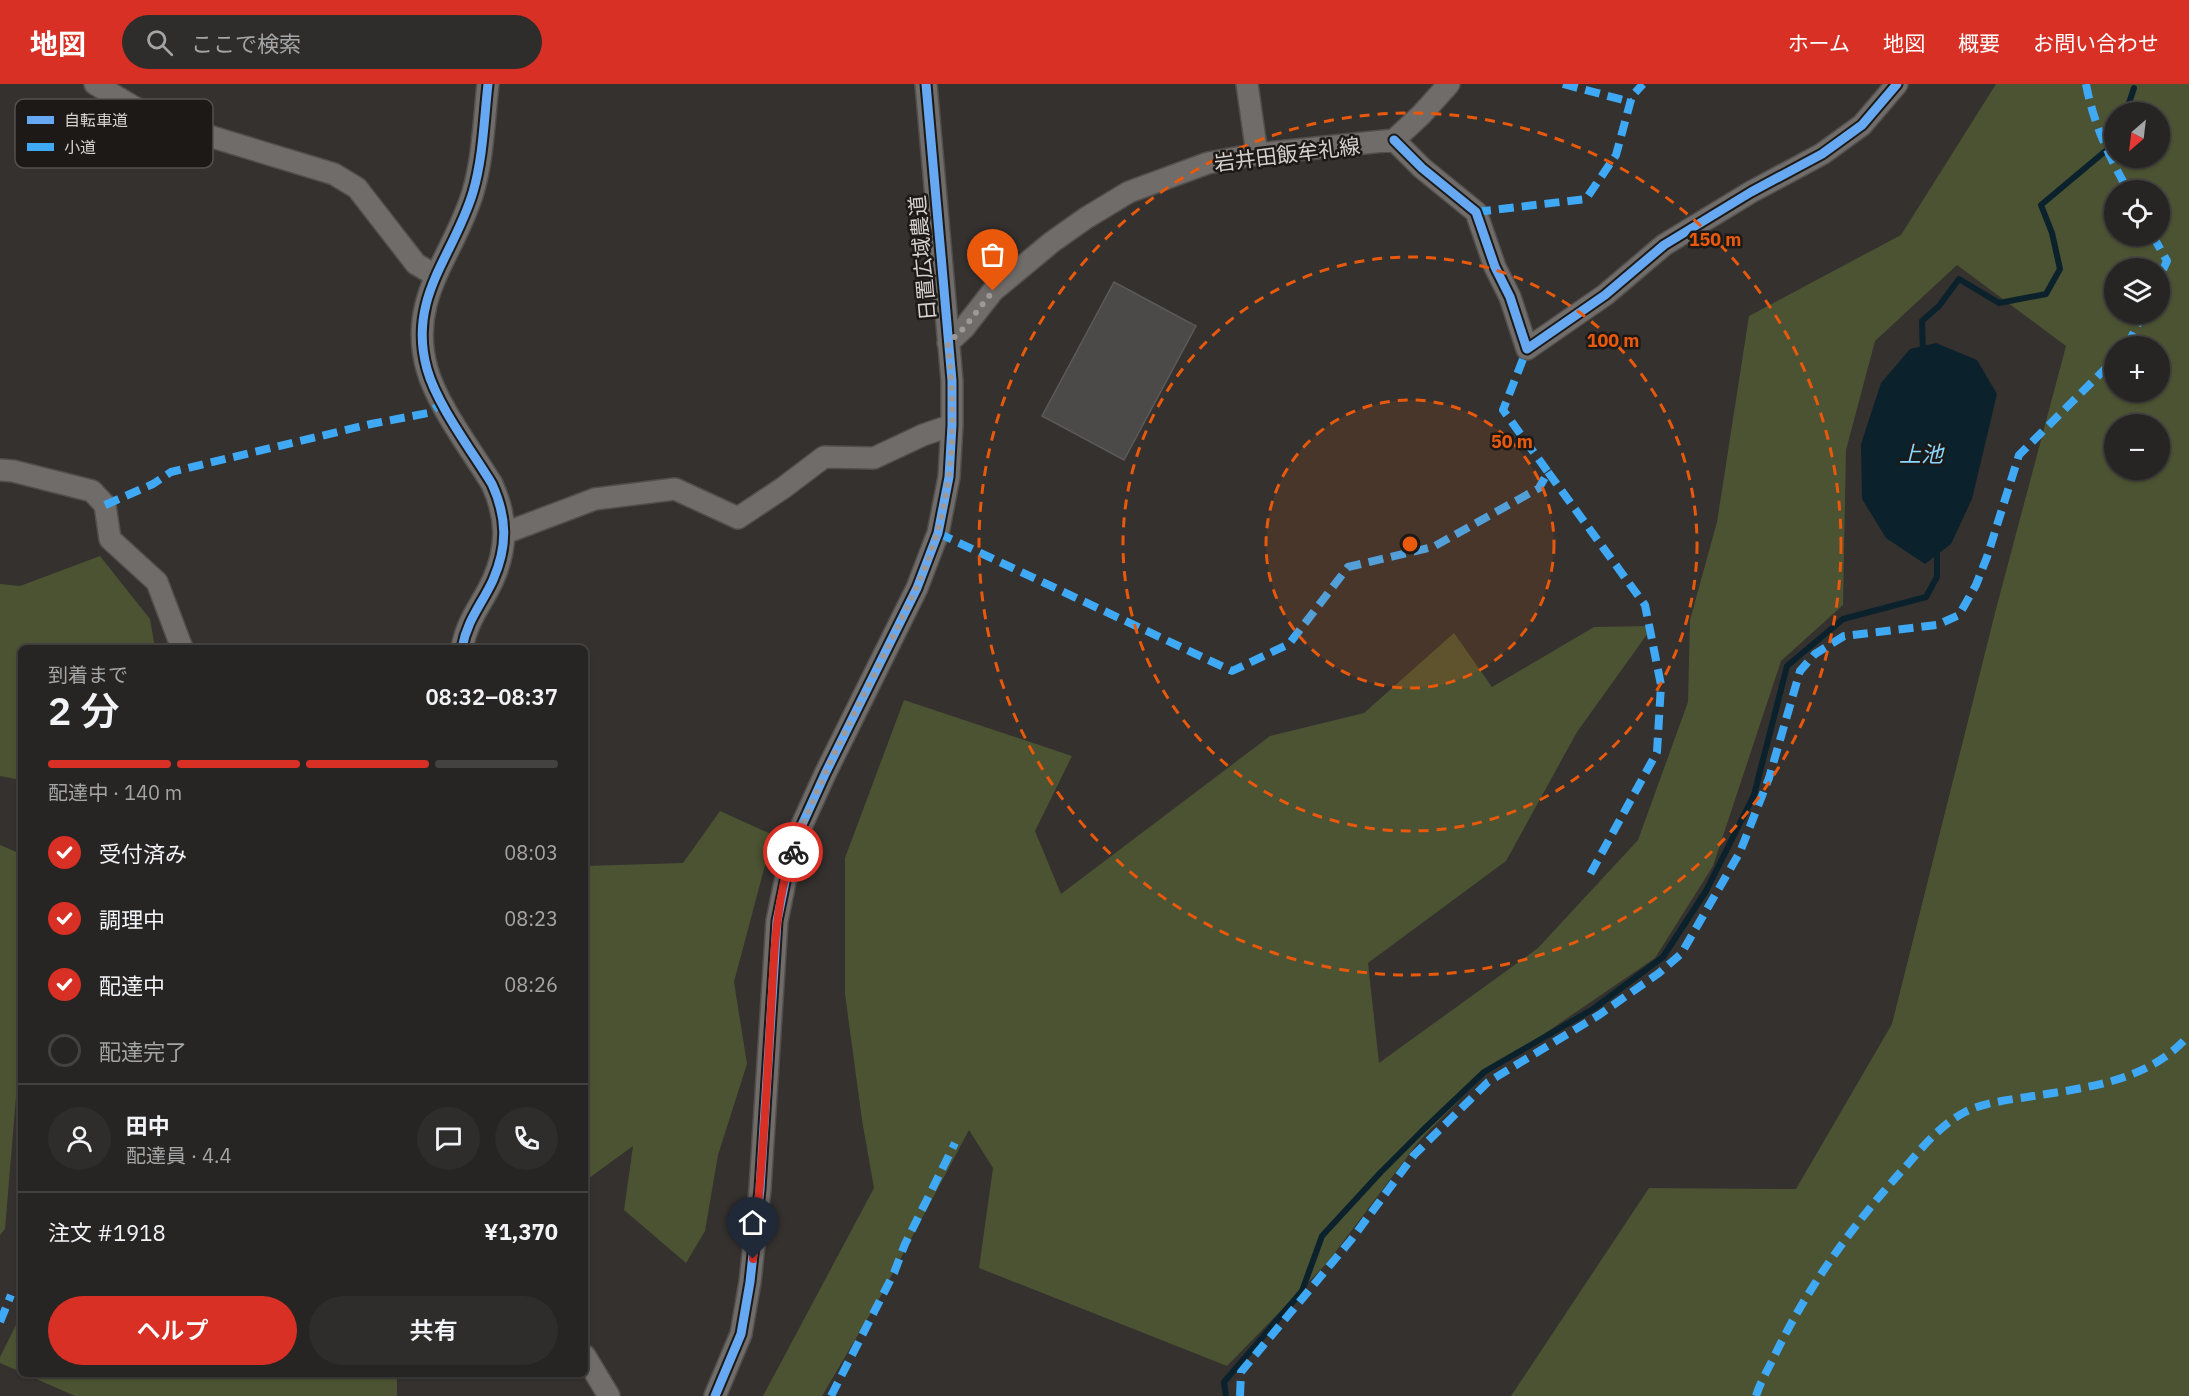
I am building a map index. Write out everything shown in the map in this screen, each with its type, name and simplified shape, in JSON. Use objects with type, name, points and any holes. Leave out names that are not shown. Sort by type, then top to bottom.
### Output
[{"type":"street","points":[[95,84],[120,99]]},
{"type":"street","points":[[463,645],[472,615],[493,580],[502,556],[505,532],[500,501],[492,484],[432,384],[423,347],[423,324],[425,303],[435,275],[465,215],[472,193],[477,174],[488,84]]},
{"type":"street","name":"日置広域農道","points":[[715,1396],[741,1334],[750,1282],[760,1190],[777,921],[788,867],[801,827],[825,774],[917,588],[938,533],[949,477],[952,381],[926,84]]},
{"type":"street","points":[[1247,84],[1257,154]]},
{"type":"street","points":[[1449,84],[1394,140],[1422,168],[1476,212],[1495,267],[1510,297],[1527,349],[1605,295],[1664,245],[1751,192],[1822,154],[1862,124],[1897,84]]},
{"type":"street","points":[[213,137],[334,174],[357,188],[416,264],[435,275]]},
{"type":"street","name":"岩井田飯牟礼線","points":[[948,343],[964,328],[993,291],[1052,242],[1129,192],[1208,163],[1257,154],[1394,140]]},
{"type":"street","points":[[505,532],[595,499],[675,489],[738,518],[824,457],[874,458],[923,435],[952,425]]},
{"type":"street","points":[[0,470],[13,471],[92,491],[105,505],[110,539],[157,582],[181,645]]},
{"type":"street","points":[[588,1361],[609,1396]]},
{"type":"green space","points":[[1996,84],[2189,84],[2189,1396],[1511,1396],[1649,1188],[1796,1189],[1892,1024],[1996,609],[2066,346],[1957,265],[1875,341],[1846,450],[1843,605],[1781,661],[1713,866],[1655,958],[1484,1075],[1420,1140],[1327,1263],[1227,1366],[979,1268],[993,1168],[969,1130],[879,1299],[822,1396],[763,1396],[874,1188],[862,1120],[845,994],[845,858],[904,700],[1072,756],[1035,831],[1061,894],[1270,736],[1364,713],[1454,633],[1492,687],[1594,627],[1653,626],[1577,732],[1506,861],[1368,963],[1379,1063],[1538,948],[1638,840],[1688,702],[1690,620],[1717,522],[1749,316],[1901,235]]},
{"type":"green space","points":[[100,556],[150,619],[154,645],[18,645],[18,779],[0,776],[0,584],[20,586]]},
{"type":"green space","points":[[720,811],[773,835],[734,982],[747,1064],[718,1155],[705,1231],[686,1263],[624,1210],[633,1146],[588,1179],[588,866],[683,863]]},
{"type":"green space","points":[[0,845],[18,853],[18,1073],[5,1229],[0,1235]]},
{"type":"green space","points":[[18,1321],[18,1371],[0,1363],[0,1357]]},
{"type":"green space","points":[[32,1377],[397,1377],[397,1396],[75,1396]]},
{"type":"water","name":"上池","points":[[1936,343],[1977,360],[1997,394],[1972,499],[1951,544],[1925,564],[1886,538],[1862,499],[1861,444],[1881,383],[1910,349]]},
{"type":"building","points":[[1114,282],[1196,326],[1124,460],[1042,416]]},
{"type":"waterway","points":[[2129,102],[2134,88]]},
{"type":"waterway","points":[[1923,353],[1922,321],[1939,306],[1959,279],[1999,303],[2046,294],[2060,269],[2052,233],[2041,205],[2104,152]]},
{"type":"waterway","points":[[1226,1396],[1224,1382],[1302,1291],[1322,1236],[1380,1173],[1484,1072],[1593,1009],[1663,957],[1706,891],[1754,795],[1787,666],[1843,619],[1926,597],[1937,577],[1937,549]]},
{"type":"marked path","points":[[1563,84],[1631,102]]},
{"type":"marked path","points":[[1476,212],[1586,199],[1616,155],[1632,96],[1643,84]]},
{"type":"marked path","points":[[2086,84],[2102,139],[2122,180]]},
{"type":"marked path","points":[[2159,246],[2165,258]]},
{"type":"marked path","points":[[2132,336],[2138,324]]},
{"type":"marked path","points":[[938,533],[1232,671],[1289,644],[1348,567],[1433,547],[1539,488],[1548,472],[1503,410],[1527,349]]},
{"type":"marked path","points":[[1240,1396],[1241,1372],[1351,1240],[1414,1155],[1488,1082],[1599,1015],[1659,973],[1681,954],[1740,852],[1769,778],[1800,671],[1815,654],[1844,636],[1937,625],[1959,615],[1976,585],[1987,557],[2019,455],[2104,370]]},
{"type":"marked path","points":[[105,505],[153,484],[171,472],[371,424],[428,413],[443,403]]},
{"type":"marked path","points":[[1548,472],[1645,605],[1661,685],[1657,752],[1587,880]]},
{"type":"marked path","points":[[1756,1396],[1786,1332],[1816,1281],[1869,1209],[1941,1129],[1965,1112],[1979,1106],[2093,1086],[2135,1073],[2173,1051],[2189,1035]]},
{"type":"marked path","points":[[831,1396],[894,1273],[905,1244],[955,1143]]},
{"type":"marked path","points":[[0,1322],[11,1295]]},
{"type":"cycle path","points":[[463,645],[471,621],[498,567],[503,543],[503,520],[492,484],[447,413],[432,383],[422,343],[423,320],[435,278],[465,215],[473,192],[481,152],[488,84]]},
{"type":"cycle path","points":[[715,1396],[741,1334],[750,1282],[760,1189],[777,921],[788,867],[801,827],[825,774],[917,588],[938,533],[949,477],[952,381],[926,84]]},
{"type":"cycle path","points":[[1394,140],[1422,168],[1476,212],[1495,267],[1510,297],[1527,349],[1605,295],[1664,245],[1751,192],[1822,154],[1862,125],[1897,84]]},
{"type":"way so far","points":[[793,852],[801,827],[825,774],[917,588],[938,533],[949,477],[952,425],[952,381],[948,343],[964,328],[993,291]]},
{"type":"route","points":[[753,1259],[760,1190],[777,921],[793,852]]}]
